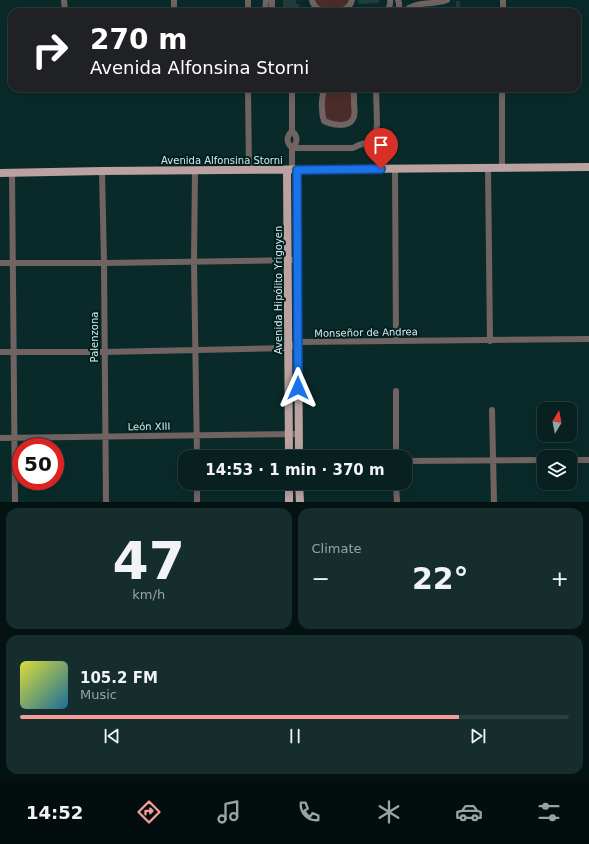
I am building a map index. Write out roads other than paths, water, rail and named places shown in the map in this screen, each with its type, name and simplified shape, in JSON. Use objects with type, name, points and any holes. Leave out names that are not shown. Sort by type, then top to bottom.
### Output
[{"type":"main road","name":"Avenida Alfonsina Storni","points":[[0,173],[589,167]]},
{"type":"main road","name":"Avenida Hipólito Yrigoyen","points":[[292,170],[297,260],[299,450]]},
{"type":"main road","name":"Avenida Hipólito Yrigoyen","points":[[289,450],[288,260],[292,170]]},
{"type":"main road","points":[[289,490],[290,502]]},
{"type":"main road","points":[[299,490],[300,502]]},
{"type":"street","points":[[347,8],[351,5],[352,0]]},
{"type":"street","points":[[408,8],[412,5],[421,3],[439,3],[447,0]]},
{"type":"street","points":[[248,92],[249,170]]},
{"type":"street","points":[[292,92],[292,131],[297,140],[292,148],[292,170]]},
{"type":"street","points":[[324,92],[322,97],[322,116],[324,121],[334,124],[345,124],[353,119],[354,92]]},
{"type":"street","points":[[376,92],[377,124],[375,142],[378,145],[381,169]]},
{"type":"street","points":[[502,92],[502,168]]},
{"type":"street","points":[[292,148],[353,148],[361,144],[375,142]]},
{"type":"street","points":[[488,168],[490,341]]},
{"type":"street","points":[[395,169],[396,341]]},
{"type":"street","points":[[195,170],[194,262],[197,450]]},
{"type":"street","name":"Palenzona","points":[[102,171],[106,502]]},
{"type":"street","points":[[12,173],[15,438]]},
{"type":"street","points":[[0,263],[297,260]]},
{"type":"street","name":"Monseñor de Andrea","points":[[298,342],[589,339]]},
{"type":"street","points":[[0,352],[104,352],[289,348],[298,342]]},
{"type":"street","points":[[396,391],[396,450]]},
{"type":"street","points":[[492,410],[494,502]]},
{"type":"street","name":"León XIII","points":[[15,438],[298,434]]},
{"type":"street","name":"León XIII","points":[[0,438],[12,438]]},
{"type":"street","points":[[412,461],[537,460]]},
{"type":"street","points":[[577,460],[589,460]]},
{"type":"street","points":[[15,490],[15,502]]},
{"type":"street","points":[[197,490],[197,502]]},
{"type":"street","points":[[396,490],[397,502]]}]
